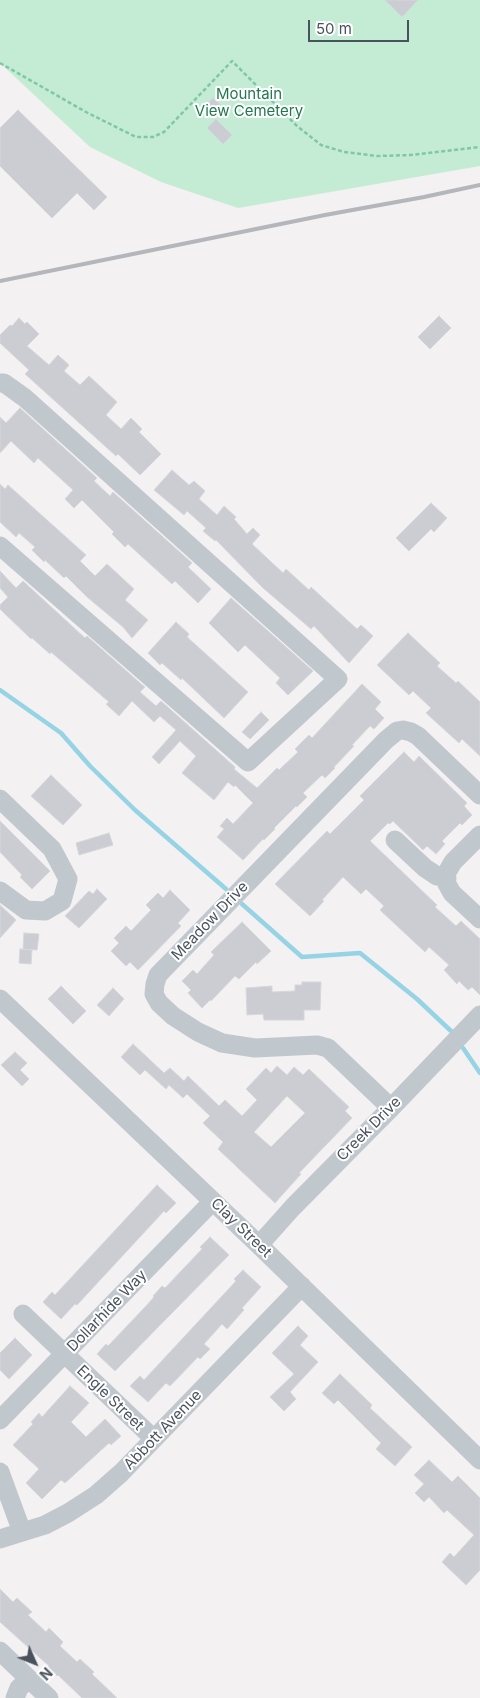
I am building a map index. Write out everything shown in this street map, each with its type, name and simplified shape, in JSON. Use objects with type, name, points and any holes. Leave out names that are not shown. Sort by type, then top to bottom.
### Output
[{"type":"street","points":[[0,384],[4,383],[25,398],[338,679],[248,762],[0,546]]},
{"type":"street","name":"Meadow Drive","points":[[391,1108],[328,1048],[316,1045],[255,1048],[222,1043],[198,1032],[173,1016],[159,1003],[154,994],[154,984],[158,975],[372,754],[397,731],[411,732],[418,736],[480,795]]},
{"type":"street","points":[[0,799],[52,849],[68,879],[62,900],[45,911],[26,910],[0,891]]},
{"type":"street","points":[[480,835],[453,862],[446,874],[447,884],[452,893],[480,919]]},
{"type":"street","points":[[395,840],[425,868],[436,876],[447,878]]},
{"type":"street","name":"Clay Street","points":[[0,999],[302,1286],[480,1460]]},
{"type":"street","name":"Creek Drive","points":[[259,1245],[293,1206],[480,1015]]},
{"type":"street","name":"Dollarhide Way","points":[[0,1420],[213,1201]]},
{"type":"street","name":"Abbott Avenue","points":[[0,1539],[45,1525],[68,1513],[122,1473],[302,1286]]},
{"type":"street","name":"Engle Street","points":[[23,1314],[154,1439]]},
{"type":"street","points":[[0,1472],[22,1532]]},
{"type":"street","points":[[0,1651],[49,1698]]},
{"type":"street","points":[[15,1698],[19,1688],[28,1678]]},
{"type":"path","points":[[0,63],[86,112],[136,137],[153,137],[164,132],[232,61],[297,126],[321,145],[344,152],[377,156],[411,155],[480,147]]},
{"type":"green space","name":"Mountain View Cemetery","points":[[0,0],[480,0],[480,166],[238,208],[161,182],[90,147],[0,63]]},
{"type":"building","points":[[385,0],[418,0],[402,17]]},
{"type":"building","points":[[213,98],[224,108],[215,117],[204,106]]},
{"type":"building","points":[[18,110],[107,197],[94,210],[77,193],[52,218],[0,166],[0,128]]},
{"type":"building","points":[[216,119],[232,135],[223,144],[207,128]]},
{"type":"building","points":[[439,316],[451,328],[430,349],[418,337]]},
{"type":"building","points":[[19,318],[25,324],[27,322],[39,334],[27,346],[49,365],[58,355],[69,365],[64,371],[80,385],[89,376],[117,402],[106,415],[121,429],[131,418],[142,429],[139,432],[161,454],[140,475],[118,454],[116,456],[25,374],[29,370],[0,343],[0,335]]},
{"type":"building","points":[[20,408],[97,478],[94,481],[110,496],[113,492],[192,563],[188,567],[211,589],[198,603],[175,581],[172,584],[128,544],[125,547],[112,534],[114,532],[82,500],[74,508],[65,499],[73,490],[38,458],[34,463],[11,441],[0,453],[0,417],[6,423]]},
{"type":"building","points":[[172,470],[189,485],[194,481],[205,491],[199,499],[217,515],[224,506],[236,517],[234,519],[247,534],[253,528],[260,535],[252,544],[283,573],[286,569],[309,590],[311,587],[357,629],[361,625],[373,636],[349,663],[314,626],[311,629],[263,588],[216,540],[203,531],[206,528],[187,511],[184,515],[154,490]]},
{"type":"building","points":[[0,484],[5,489],[8,485],[86,555],[80,561],[95,576],[107,564],[134,589],[125,600],[148,620],[132,638],[123,627],[87,597],[66,576],[64,578],[45,560],[44,562],[32,550],[35,547],[19,533],[16,537],[0,522]]},
{"type":"building","points":[[431,503],[447,518],[434,532],[431,529],[409,551],[396,538]]},
{"type":"building","points":[[0,571],[16,588],[23,581],[85,638],[87,636],[145,687],[140,692],[156,706],[161,701],[257,788],[277,768],[279,770],[298,752],[295,749],[309,735],[312,738],[362,684],[381,702],[375,709],[384,718],[374,729],[370,726],[325,778],[322,775],[303,793],[307,797],[243,860],[217,837],[224,829],[220,826],[227,818],[233,824],[253,803],[235,785],[234,787],[228,782],[214,800],[182,773],[196,756],[180,741],[159,764],[152,757],[176,730],[160,716],[154,722],[132,701],[119,716],[106,704],[109,702],[51,652],[50,654],[31,639],[0,609],[0,605],[8,597],[0,588]]},
{"type":"building","points":[[231,598],[313,671],[288,695],[276,683],[280,678],[245,645],[238,652],[209,623]]},
{"type":"building","points":[[176,622],[189,634],[187,637],[248,692],[224,718],[182,678],[181,680],[162,663],[160,665],[148,653]]},
{"type":"building","points":[[408,633],[440,663],[437,666],[456,683],[458,681],[480,702],[480,756],[462,739],[459,743],[426,713],[431,708],[413,691],[409,695],[377,665]]},
{"type":"building","points":[[261,712],[269,720],[250,739],[242,732]]},
{"type":"building","points":[[404,752],[414,762],[419,756],[467,803],[464,806],[472,815],[462,825],[460,823],[442,841],[445,844],[436,854],[427,846],[423,850],[393,821],[390,824],[388,823],[370,841],[437,905],[435,907],[456,926],[461,921],[480,939],[480,995],[472,987],[468,990],[459,981],[457,984],[444,970],[449,965],[429,947],[425,952],[380,910],[384,906],[366,889],[361,894],[343,877],[310,916],[275,884],[327,831],[330,834],[364,800],[360,796]]},
{"type":"building","points":[[51,775],[82,805],[63,825],[31,796]]},
{"type":"building","points":[[0,821],[50,871],[32,889],[20,877],[22,875],[0,852]]},
{"type":"building","points":[[109,833],[113,845],[79,855],[76,843]]},
{"type":"building","points":[[97,889],[107,899],[79,928],[65,916],[89,891],[93,894]]},
{"type":"building","points":[[170,890],[190,910],[178,923],[181,926],[138,970],[130,962],[126,966],[111,951],[119,943],[114,938],[126,926],[131,931],[151,910],[146,905],[158,893],[163,898]]},
{"type":"building","points":[[0,905],[16,920],[0,938]]},
{"type":"building","points":[[242,922],[271,951],[257,964],[256,962],[239,979],[235,976],[202,1008],[188,993],[191,990],[182,981],[193,970],[197,974],[214,955],[211,952]]},
{"type":"building","points":[[24,933],[39,934],[37,950],[23,949]]},
{"type":"building","points":[[20,949],[32,950],[31,964],[19,963]]},
{"type":"building","points":[[302,982],[321,982],[320,1010],[304,1010],[304,1020],[264,1020],[263,1014],[247,1015],[246,988],[272,986],[272,992],[295,991],[295,985],[302,985]]},
{"type":"building","points":[[61,986],[86,1011],[73,1024],[48,999]]},
{"type":"building","points":[[113,988],[124,999],[109,1016],[97,1005]]},
{"type":"building","points":[[133,1044],[164,1073],[170,1068],[184,1081],[188,1076],[219,1106],[225,1100],[242,1116],[257,1100],[246,1089],[266,1068],[271,1073],[277,1066],[287,1075],[294,1067],[303,1075],[309,1069],[349,1107],[345,1111],[352,1118],[299,1173],[301,1174],[275,1203],[218,1149],[223,1142],[203,1123],[210,1116],[187,1094],[183,1098],[169,1085],[166,1089],[145,1070],[140,1075],[121,1057]],"holes":[[[287,1096],[305,1113],[271,1147],[254,1132]]]},
{"type":"building","points":[[15,1052],[27,1063],[20,1070],[29,1079],[22,1086],[1,1065]]},
{"type":"building","points":[[157,1185],[176,1203],[166,1213],[164,1211],[77,1305],[75,1304],[61,1319],[43,1302],[52,1292],[55,1295]]},
{"type":"building","points":[[210,1237],[229,1255],[115,1371],[97,1354],[106,1344],[108,1346],[162,1286],[165,1288],[202,1249],[200,1247]]},
{"type":"building","points":[[243,1270],[261,1287],[242,1308],[244,1310],[227,1329],[222,1324],[204,1344],[210,1349],[200,1359],[198,1357],[170,1386],[166,1383],[148,1402],[130,1386],[140,1376],[144,1380],[236,1281],[234,1279]]},
{"type":"building","points":[[298,1326],[308,1336],[300,1345],[318,1362],[290,1392],[296,1399],[284,1411],[270,1397],[294,1374],[272,1353]]},
{"type":"building","points":[[15,1338],[32,1355],[9,1379],[0,1370],[0,1353]]},
{"type":"building","points":[[340,1374],[372,1405],[370,1408],[412,1447],[395,1466],[376,1449],[381,1443],[338,1400],[334,1404],[322,1393]]},
{"type":"building","points":[[70,1386],[89,1403],[71,1422],[86,1437],[105,1419],[121,1436],[111,1445],[109,1443],[65,1483],[61,1480],[42,1499],[26,1483],[39,1469],[13,1445],[33,1424],[31,1422],[39,1413],[42,1417]]},
{"type":"building","points":[[429,1460],[452,1482],[458,1476],[480,1498],[480,1570],[466,1585],[442,1562],[450,1553],[454,1557],[474,1535],[447,1510],[444,1513],[429,1497],[424,1502],[415,1493],[424,1484],[414,1475]]},
{"type":"building","points":[[0,1589],[13,1602],[17,1598],[32,1612],[28,1615],[46,1632],[49,1628],[63,1642],[60,1646],[77,1662],[80,1659],[94,1672],[92,1674],[117,1698],[82,1698],[48,1668],[49,1666],[0,1622]]},
{"type":"waterway","points":[[0,690],[61,733],[90,766],[135,810],[226,889]]},
{"type":"waterway","points":[[242,904],[302,957],[360,953],[417,999],[451,1031]]},
{"type":"waterway","points":[[463,1048],[480,1073]]},
{"type":"railway","points":[[0,281],[480,185]]}]
